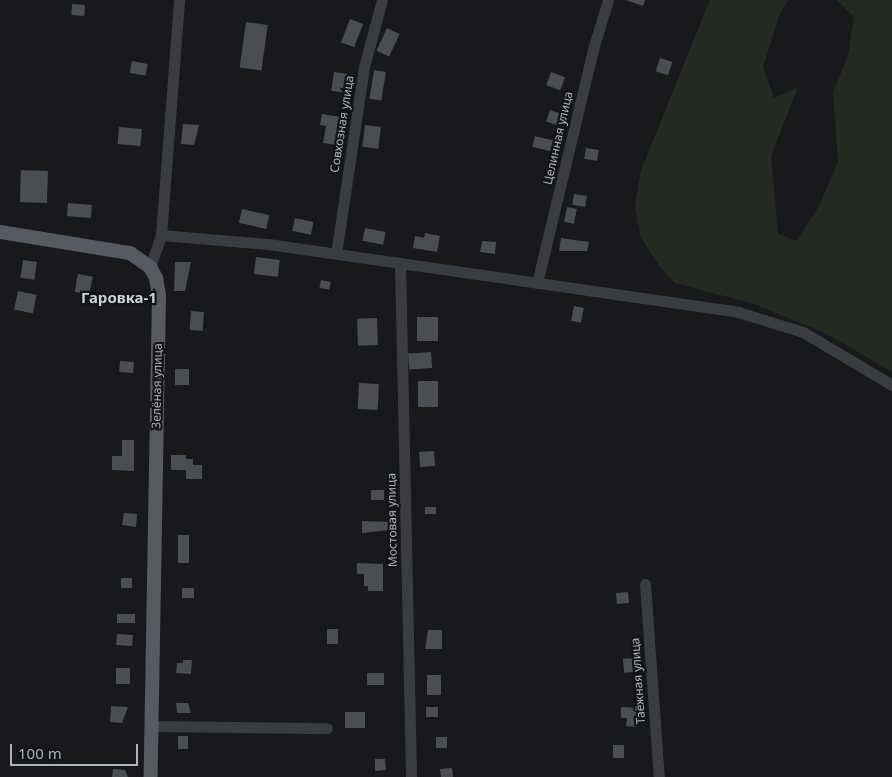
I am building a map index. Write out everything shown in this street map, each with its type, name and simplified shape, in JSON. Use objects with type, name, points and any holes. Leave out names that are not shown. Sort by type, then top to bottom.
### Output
[{"type":"main road","points":[[0,232],[111,248],[130,253],[150,267]]},
{"type":"main road","name":"Зелёная улица","points":[[150,267],[156,278],[159,295],[151,777]]},
{"type":"street","points":[[150,267],[161,235],[179,0]]},
{"type":"street","name":"Совхозная улица","points":[[336,254],[364,67],[382,0]]},
{"type":"street","name":"Целинная улица","points":[[537,283],[594,46],[608,0]]},
{"type":"street","points":[[161,235],[259,243],[738,312],[803,332],[892,385]]},
{"type":"street","name":"Мостовая улица","points":[[400,263],[411,777]]},
{"type":"street","name":"Таёжная улица","points":[[645,584],[659,777]]},
{"type":"street","points":[[152,726],[328,728]]},
{"type":"shaded area","points":[[710,0],[789,0],[780,13],[763,67],[774,98],[798,87],[771,156],[778,234],[796,241],[819,206],[838,162],[833,92],[848,56],[854,17],[837,0],[892,0],[892,372],[827,334],[754,304],[675,283],[660,267],[640,236],[635,206],[641,170]]},
{"type":"building","points":[[626,0],[645,0],[643,6]]},
{"type":"building","points":[[72,4],[85,5],[84,16],[71,15]]},
{"type":"building","points":[[350,19],[363,24],[354,47],[341,42]]},
{"type":"building","points":[[246,22],[268,25],[261,71],[240,68]]},
{"type":"building","points":[[387,28],[400,34],[389,57],[376,51]]},
{"type":"building","points":[[660,58],[672,62],[668,75],[656,71]]},
{"type":"building","points":[[132,61],[148,64],[145,76],[130,73]]},
{"type":"building","points":[[374,70],[386,72],[381,101],[369,99]]},
{"type":"building","points":[[334,72],[348,74],[345,93],[331,91]]},
{"type":"building","points":[[551,72],[565,77],[560,90],[546,85]]},
{"type":"building","points":[[550,110],[562,114],[559,125],[546,121]]},
{"type":"building","points":[[322,114],[341,117],[337,145],[323,143],[326,126],[320,125]]},
{"type":"building","points":[[183,124],[199,125],[194,145],[181,144]]},
{"type":"building","points":[[365,125],[381,127],[378,149],[362,147]]},
{"type":"building","points":[[119,127],[142,129],[140,146],[118,144]]},
{"type":"building","points":[[535,136],[559,142],[557,153],[532,147]]},
{"type":"building","points":[[586,148],[599,150],[597,161],[584,159]]},
{"type":"building","points":[[21,170],[48,171],[47,203],[20,202]]},
{"type":"building","points":[[574,194],[587,196],[585,207],[572,205]]},
{"type":"building","points":[[68,203],[92,205],[91,218],[67,216]]},
{"type":"building","points":[[567,207],[577,209],[574,224],[564,222]]},
{"type":"building","points":[[242,209],[269,215],[266,229],[239,223]]},
{"type":"building","points":[[295,218],[314,222],[311,235],[292,231]]},
{"type":"building","points":[[365,228],[386,232],[383,245],[363,241]]},
{"type":"building","points":[[425,233],[440,236],[437,252],[413,248],[415,236],[424,238]]},
{"type":"building","points":[[561,238],[589,242],[587,251],[559,251]]},
{"type":"building","points":[[482,241],[496,242],[495,254],[480,252]]},
{"type":"building","points":[[256,257],[280,260],[278,277],[254,274]]},
{"type":"building","points":[[23,260],[37,262],[34,280],[20,278]]},
{"type":"building","points":[[175,262],[191,262],[185,291],[174,291]]},
{"type":"building","points":[[78,274],[93,277],[89,295],[75,292]]},
{"type":"building","points":[[321,280],[331,282],[329,290],[319,288]]},
{"type":"building","points":[[18,291],[37,295],[33,314],[14,310]]},
{"type":"building","points":[[574,306],[584,308],[581,323],[571,321]]},
{"type":"building","points":[[191,311],[204,312],[203,331],[190,330]]},
{"type":"building","points":[[417,317],[438,317],[438,341],[417,341]]},
{"type":"building","points":[[377,318],[378,345],[358,346],[357,319]]},
{"type":"building","points":[[431,352],[432,368],[409,370],[408,354]]},
{"type":"building","points":[[120,361],[134,362],[133,373],[119,372]]},
{"type":"building","points":[[175,369],[189,369],[189,385],[175,385]]},
{"type":"building","points":[[418,381],[438,381],[438,407],[418,407]]},
{"type":"building","points":[[359,383],[379,384],[378,410],[358,409]]},
{"type":"building","points":[[122,440],[134,440],[134,471],[112,470],[112,456],[122,456]]},
{"type":"building","points":[[434,451],[435,466],[420,467],[419,452]]},
{"type":"building","points":[[171,455],[186,455],[186,459],[193,459],[193,465],[202,465],[202,479],[186,479],[186,470],[171,470]]},
{"type":"building","points":[[371,490],[384,490],[384,500],[371,500]]},
{"type":"building","points":[[425,507],[436,507],[436,514],[425,514]]},
{"type":"building","points":[[124,513],[137,514],[136,527],[122,525]]},
{"type":"building","points":[[362,521],[390,522],[390,530],[362,533]]},
{"type":"building","points":[[178,535],[189,535],[189,563],[178,563]]},
{"type":"building","points":[[357,563],[383,564],[383,591],[368,591],[368,586],[364,586],[364,574],[357,574]]},
{"type":"building","points":[[121,578],[132,578],[132,588],[121,588]]},
{"type":"building","points":[[182,588],[194,588],[194,598],[182,598]]},
{"type":"building","points":[[628,592],[629,603],[617,604],[616,593]]},
{"type":"building","points":[[117,614],[135,614],[135,623],[117,623]]},
{"type":"building","points":[[327,629],[338,629],[338,644],[327,644]]},
{"type":"building","points":[[428,630],[442,630],[442,649],[425,649]]},
{"type":"building","points":[[117,634],[133,635],[132,646],[116,645]]},
{"type":"building","points":[[635,658],[636,672],[624,673],[623,659]]},
{"type":"building","points":[[183,660],[192,660],[191,674],[176,673],[177,663],[183,663]]},
{"type":"building","points":[[116,668],[130,668],[130,684],[116,684]]},
{"type":"building","points":[[367,673],[384,673],[384,685],[367,685]]},
{"type":"building","points":[[427,675],[441,675],[441,695],[427,695]]},
{"type":"building","points":[[176,703],[188,703],[191,713],[177,713]]},
{"type":"building","points":[[111,706],[128,707],[122,723],[110,722]]},
{"type":"building","points":[[426,707],[438,707],[438,717],[426,717]]},
{"type":"building","points":[[621,707],[639,708],[637,727],[626,726],[627,718],[621,718]]},
{"type":"building","points":[[345,712],[365,712],[365,728],[345,728]]},
{"type":"building","points":[[178,736],[188,736],[188,749],[178,749]]},
{"type":"building","points":[[436,737],[447,737],[447,748],[436,748]]},
{"type":"building","points":[[613,745],[624,745],[624,758],[613,758]]},
{"type":"building","points":[[375,759],[385,759],[386,770],[375,771]]},
{"type":"building","points":[[452,768],[453,777],[441,777],[440,769]]},
{"type":"building","points":[[113,769],[125,770],[128,777],[112,777]]},
{"type":"district","name":"Гаровка-1","points":[[119,298]]}]
